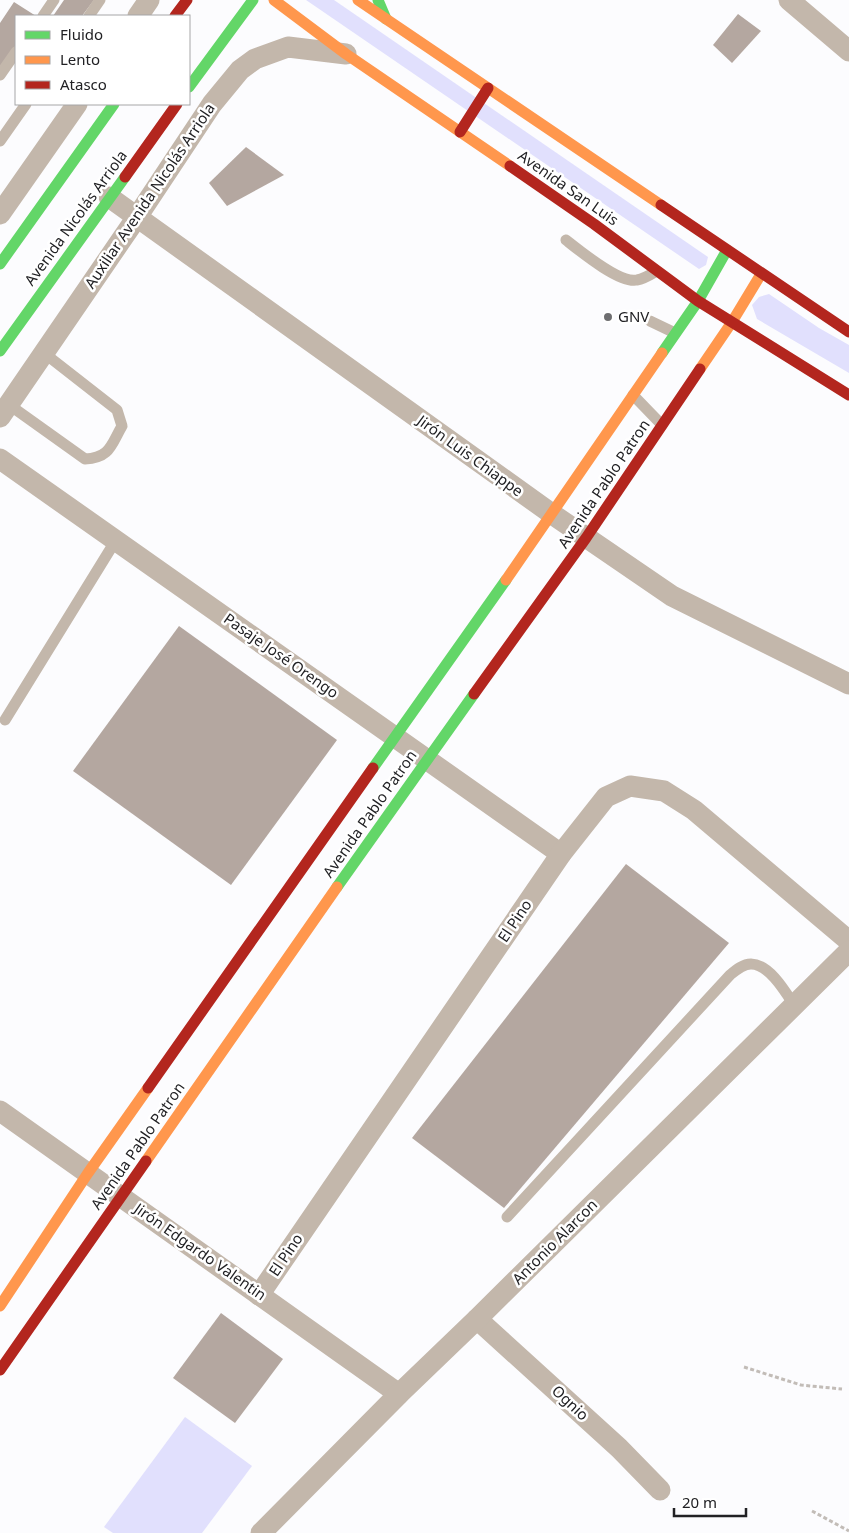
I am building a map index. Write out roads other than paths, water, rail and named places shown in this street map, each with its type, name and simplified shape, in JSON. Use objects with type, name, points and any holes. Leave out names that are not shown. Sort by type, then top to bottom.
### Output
[{"type":"street","points":[[139,15],[149,0]]},
{"type":"street","points":[[177,15],[187,0]]},
{"type":"street","points":[[190,86],[253,0]]},
{"type":"street","name":"Avenida San Luis","points":[[274,0],[346,54],[594,224],[698,301],[849,395]]},
{"type":"street","points":[[358,0],[849,332]]},
{"type":"street","points":[[378,0],[386,19]]},
{"type":"street","points":[[789,0],[848,48]]},
{"type":"street","name":"Auxiliar Avenida Nicolás Arriola","points":[[4,410],[212,104],[240,70],[255,59],[288,47],[346,54]]},
{"type":"street","points":[[460,132],[488,88]]},
{"type":"street","points":[[0,214],[76,105]]},
{"type":"street","points":[[0,264],[113,105]]},
{"type":"street","name":"Avenida Nicolás Arriola","points":[[0,350],[176,105]]},
{"type":"street","name":"Jirón Luis Chiappe","points":[[109,197],[552,514],[672,596],[849,684]]},
{"type":"street","name":"Avenida Pablo Patron","points":[[0,1306],[88,1173],[335,831],[395,737],[552,514],[698,301],[727,250]]},
{"type":"street","name":"Avenida Pablo Patron","points":[[0,1370],[121,1197],[356,852],[426,759],[586,538],[732,322],[761,274]]},
{"type":"street","name":"Pasaje José Orengo","points":[[0,458],[561,854]]},
{"type":"street","name":"El Pino","points":[[259,1294],[561,854],[606,797],[630,786],[664,791],[694,810],[849,940]]},
{"type":"street","name":"Antonio Alarcon","points":[[262,1533],[399,1394],[849,952]]},
{"type":"street","name":"Jirón Edgardo Valentin","points":[[0,1111],[399,1394]]},
{"type":"street","name":"Ognio","points":[[477,1319],[618,1448],[660,1490]]},
{"type":"lane","points":[[43,15],[54,0]]},
{"type":"lane","points":[[90,15],[100,0]]},
{"type":"lane","points":[[0,75],[15,53]]},
{"type":"lane","points":[[0,137],[25,105]]},
{"type":"lane","points":[[566,240],[604,268],[627,280],[638,280],[657,271]]},
{"type":"lane","points":[[650,321],[675,333]]},
{"type":"lane","points":[[4,410],[85,459],[94,459],[107,454],[122,426],[117,410],[44,352]]},
{"type":"lane","points":[[634,395],[662,426]]},
{"type":"lane","points":[[5,720],[116,540]]},
{"type":"lane","points":[[507,1217],[730,975],[739,968],[750,964],[762,966],[778,982],[794,1005]]},
{"type":"place","name":"GNV","points":[[608,317]]}]
